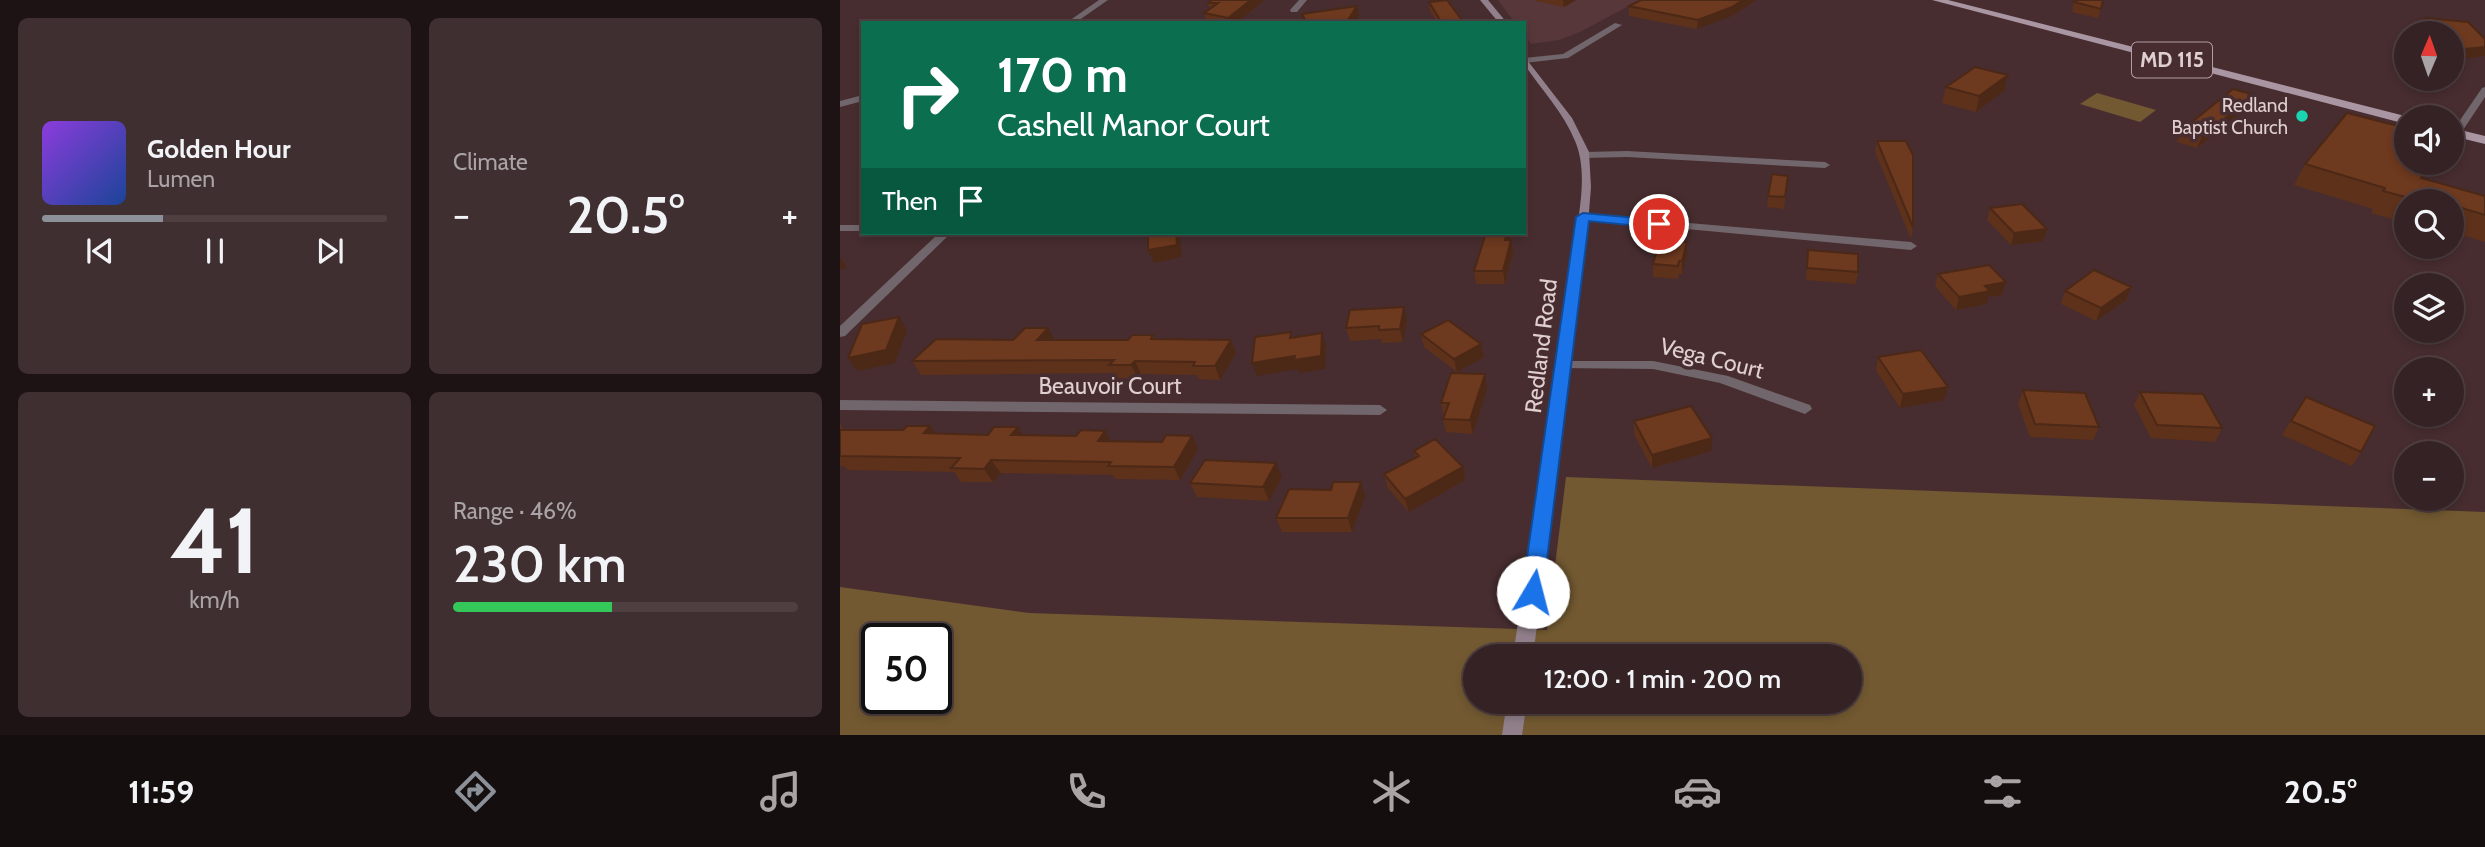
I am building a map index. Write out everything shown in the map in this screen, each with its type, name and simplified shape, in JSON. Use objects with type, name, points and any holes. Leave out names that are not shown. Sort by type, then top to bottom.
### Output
[{"type":"main road","points":[[1484,0],[1501,21]]},
{"type":"main road","name":"MD 115","points":[[1937,0],[2394,117]]},
{"type":"main road","name":"Redland Road","points":[[1526,61],[1566,117],[1584,149],[1584,155],[1583,217],[1526,644]]},
{"type":"main road","points":[[2464,135],[2485,140]]},
{"type":"main road","points":[[1512,735],[1515,714]]},
{"type":"street","points":[[1073,21],[1104,0]]},
{"type":"street","points":[[1294,10],[1303,0]]},
{"type":"street","points":[[1526,60],[1564,56],[1618,25]]},
{"type":"street","points":[[2464,118],[2485,90]]},
{"type":"street","points":[[840,104],[861,99]]},
{"type":"street","points":[[1584,155],[1627,154],[1825,164]]},
{"type":"street","points":[[1583,217],[1911,246]]},
{"type":"street","points":[[840,228],[861,228]]},
{"type":"street","points":[[840,333],[943,235]]},
{"type":"street","name":"Vega Court","points":[[1564,365],[1653,365],[1723,379],[1805,409]]},
{"type":"street","name":"Beauvoir Court","points":[[840,405],[1380,410]]},
{"type":"shaded area","points":[[1498,0],[1640,0],[1580,32],[1559,40],[1531,44],[1526,38],[1526,21],[1514,21]]},
{"type":"shaded area","points":[[2097,93],[2156,110],[2140,122],[2080,104]]},
{"type":"shaded area","points":[[1566,477],[2394,509],[2394,511],[2485,512],[2485,735],[840,735],[840,587],[1029,613],[1547,630]]},
{"type":"building","points":[[1212,0],[1251,0],[1228,18],[1204,13],[1218,3],[1208,3]]},
{"type":"building","points":[[1447,0],[1463,21],[1441,21],[1429,2]]},
{"type":"building","points":[[1641,0],[1743,0],[1698,20],[1629,6]]},
{"type":"building","points":[[2103,0],[2101,9],[2074,2]]},
{"type":"building","points":[[1357,6],[1347,21],[1306,21],[1302,14]]},
{"type":"building","points":[[2426,18],[2458,21],[2429,21]]},
{"type":"building","points":[[2464,22],[2468,22],[2485,39],[2485,47],[2464,49]]},
{"type":"building","points":[[1975,67],[2008,75],[1979,96],[1946,87]]},
{"type":"building","points":[[2233,89],[2255,95],[2202,136],[2182,130]]},
{"type":"building","points":[[2347,113],[2394,125],[2394,175],[2423,175],[2421,178],[2460,189],[2394,189],[2394,194],[2383,191],[2385,188],[2305,164]]},
{"type":"building","points":[[1877,141],[1906,141],[1913,155],[1913,227]]},
{"type":"building","points":[[1772,174],[1788,176],[1785,197],[1768,196]]},
{"type":"building","points":[[2464,190],[2485,196],[2485,215],[2464,209]]},
{"type":"building","points":[[2022,204],[2047,229],[2014,233],[1990,208]]},
{"type":"building","points":[[1148,235],[1176,235],[1177,245],[1148,250]]},
{"type":"building","points":[[1485,235],[1506,235],[1505,240],[1511,240],[1503,271],[1474,271]]},
{"type":"building","points":[[1660,240],[1687,242],[1678,266],[1653,264]]},
{"type":"building","points":[[1808,250],[1858,254],[1858,272],[1807,268]]},
{"type":"building","points":[[1989,265],[2006,282],[1985,286],[1990,291],[1959,297],[1938,274]]},
{"type":"building","points":[[2094,270],[2131,287],[2101,308],[2065,291]]},
{"type":"building","points":[[1404,307],[1400,329],[1379,330],[1379,326],[1346,328],[1350,310]]},
{"type":"building","points":[[899,317],[886,350],[848,358],[862,324]]},
{"type":"building","points":[[1448,320],[1481,344],[1454,359],[1421,334]]},
{"type":"building","points":[[1025,328],[1048,328],[1037,340],[1128,340],[1132,335],[1153,335],[1151,339],[1231,340],[1215,366],[1193,366],[1195,362],[1135,361],[1131,365],[1109,365],[1114,360],[912,361],[936,339],[1013,340]]},
{"type":"building","points":[[1291,332],[1290,338],[1322,333],[1321,356],[1294,360],[1295,356],[1252,363],[1255,337]]},
{"type":"building","points":[[1921,350],[1948,387],[1903,394],[1878,357]]},
{"type":"building","points":[[1451,373],[1485,374],[1470,420],[1443,419],[1449,403],[1441,403]]},
{"type":"building","points":[[2023,390],[2085,393],[2099,427],[2035,424]]},
{"type":"building","points":[[2140,392],[2203,394],[2222,428],[2157,425]]},
{"type":"building","points":[[2306,397],[2375,426],[2361,452],[2291,421]]},
{"type":"building","points":[[1691,406],[1712,438],[1652,455],[1634,421]]},
{"type":"building","points":[[907,426],[930,426],[924,433],[988,435],[994,427],[1018,427],[1011,435],[1076,436],[1081,430],[1105,431],[1098,441],[1162,442],[1166,435],[1192,436],[1174,467],[1108,466],[1111,462],[991,460],[984,469],[951,468],[960,458],[840,456],[840,430],[903,430]]},
{"type":"building","points":[[1435,439],[1463,467],[1405,499],[1384,474],[1419,456],[1414,451]]},
{"type":"building","points":[[1205,460],[1276,463],[1263,487],[1190,483]]},
{"type":"building","points":[[1333,482],[1361,482],[1348,518],[1276,518],[1289,489],[1331,490]]},
{"type":"place","name":"Redland Baptist Church","points":[[2302,116]]},
{"type":"route","points":[[1533,592],[1583,217],[1659,224]]}]
